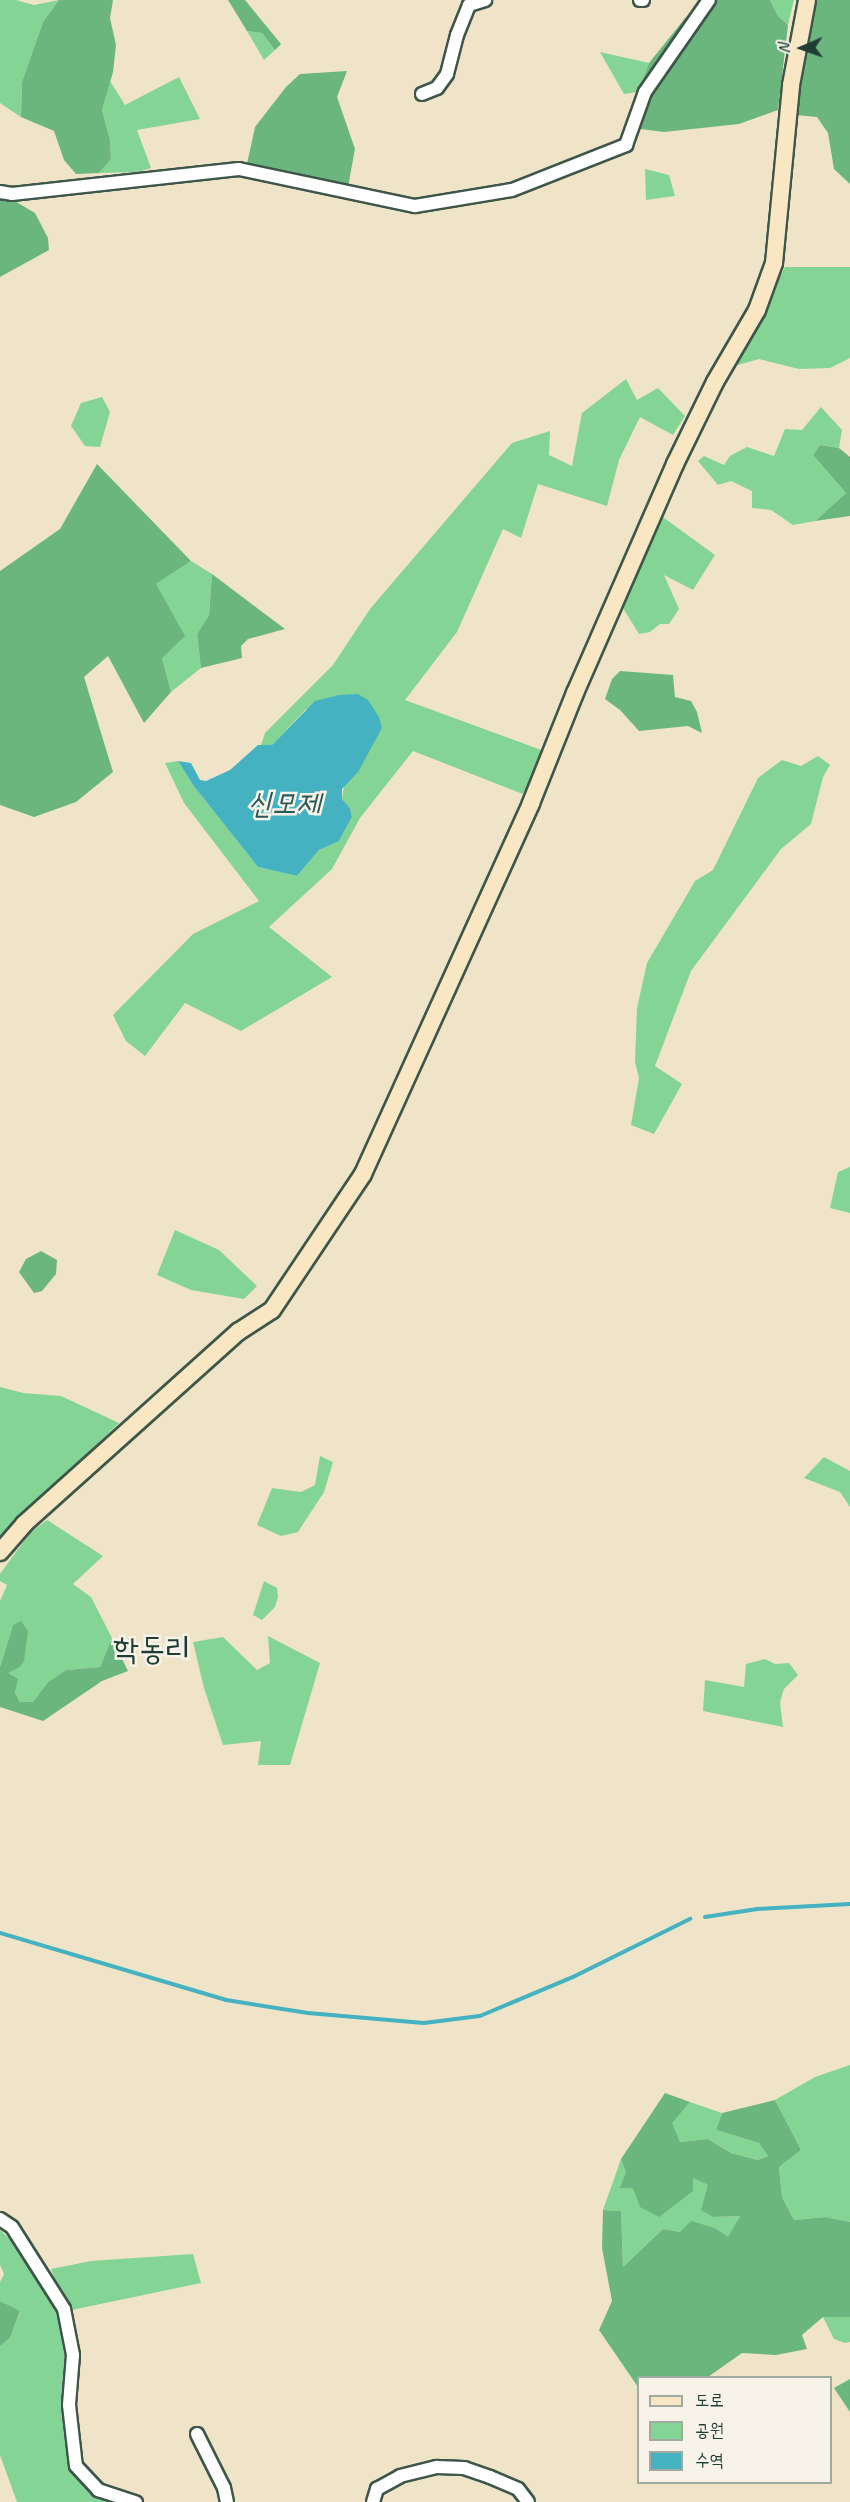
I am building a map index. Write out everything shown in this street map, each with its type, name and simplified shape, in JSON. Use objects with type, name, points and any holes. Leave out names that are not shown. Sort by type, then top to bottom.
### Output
[{"type":"street","points":[[422,94],[437,88],[447,74],[457,34],[469,5],[485,0]]},
{"type":"street","points":[[0,192],[12,194],[239,169],[415,206],[512,190],[626,145],[645,92],[709,0]]},
{"type":"street","points":[[0,1552],[24,1524],[238,1332],[272,1310],[363,1174],[531,803],[575,693],[675,464],[715,382],[757,310],[774,263],[791,84],[807,0]]},
{"type":"street","points":[[0,2219],[12,2227],[64,2309],[73,2355],[69,2405],[76,2466],[98,2490],[136,2502]]},
{"type":"street","points":[[196,2434],[224,2488],[227,2502]]},
{"type":"street","points":[[373,2502],[377,2489],[400,2476],[437,2467],[464,2468],[490,2477],[518,2489],[528,2502]]},
{"type":"green space","points":[[0,0],[16,0],[34,5],[59,0],[43,22],[22,82],[21,117],[0,103]]},
{"type":"green space","points":[[59,0],[113,0],[110,18],[116,45],[113,72],[102,110],[110,140],[111,159],[99,173],[76,174],[64,160],[54,131],[21,117],[22,82],[43,22]]},
{"type":"green space","points":[[228,0],[245,0],[281,44],[275,50],[262,33],[247,31]]},
{"type":"green space","points":[[716,0],[770,0],[778,16],[788,25],[778,110],[739,124],[664,132],[625,127],[649,63],[686,17]]},
{"type":"green space","points":[[770,0],[794,0],[788,25],[778,16]]},
{"type":"green space","points":[[816,0],[850,0],[850,184],[834,169],[828,133],[817,117],[796,115],[796,98]]},
{"type":"green space","points":[[247,31],[262,33],[275,50],[264,60]]},
{"type":"green space","points":[[600,52],[649,63],[638,92],[624,94]]},
{"type":"green space","points":[[347,71],[337,97],[355,149],[348,187],[247,164],[255,127],[286,87],[300,74]]},
{"type":"green space","points":[[179,77],[200,119],[137,130],[151,168],[138,172],[99,173],[111,159],[110,140],[102,110],[110,81],[125,105]]},
{"type":"green space","points":[[645,169],[669,175],[675,196],[646,200]]},
{"type":"green space","points":[[0,198],[13,200],[35,213],[48,238],[49,250],[0,277]]},
{"type":"green space","points":[[785,267],[850,267],[850,358],[830,368],[799,369],[759,359],[734,366]]},
{"type":"green space","points":[[626,379],[637,400],[658,388],[685,416],[673,435],[640,417],[619,460],[607,506],[538,484],[521,538],[503,529],[457,632],[405,700],[544,751],[523,794],[413,751],[360,818],[332,869],[269,927],[332,977],[241,1031],[185,1003],[145,1056],[126,1041],[113,1015],[193,934],[259,901],[184,803],[165,763],[178,761],[193,785],[258,867],[297,876],[319,850],[339,841],[352,817],[350,808],[342,799],[344,786],[306,709],[272,745],[261,745],[265,733],[333,665],[370,609],[512,443],[550,431],[549,455],[572,466],[582,413]]},
{"type":"green space","points":[[102,397],[110,412],[100,447],[85,446],[71,426],[81,403]]},
{"type":"green space","points":[[821,407],[842,430],[839,448],[820,445],[813,455],[846,493],[815,521],[793,525],[771,510],[752,508],[752,491],[731,481],[718,485],[698,461],[704,456],[724,465],[730,456],[747,447],[774,456],[785,429],[802,430]]},
{"type":"green space","points":[[820,445],[839,448],[850,457],[850,516],[815,521],[846,493],[813,455]]},
{"type":"green space","points":[[97,464],[191,561],[156,584],[185,636],[162,658],[171,692],[144,723],[108,656],[84,677],[113,772],[76,802],[34,817],[0,805],[0,571],[60,529]]},
{"type":"green space","points":[[660,515],[715,555],[693,590],[664,575],[679,609],[669,624],[660,624],[650,632],[639,634],[623,608]]},
{"type":"green space","points":[[191,561],[212,574],[209,615],[197,634],[201,668],[171,692],[162,658],[156,584]]},
{"type":"green space","points":[[212,574],[285,629],[248,639],[241,646],[242,658],[201,668],[197,634],[209,615]]},
{"type":"green space","points":[[620,671],[673,675],[675,697],[691,701],[697,712],[702,733],[688,726],[639,731],[620,710],[605,699],[612,679]]},
{"type":"green space","points":[[818,756],[830,765],[823,777],[811,824],[781,849],[691,971],[655,1066],[682,1084],[654,1134],[631,1125],[639,1078],[635,1062],[637,1008],[647,963],[695,881],[713,870],[758,778],[782,760],[801,766]]},
{"type":"green space","points":[[850,1167],[850,1213],[830,1208],[838,1172]]},
{"type":"green space","points":[[175,1230],[219,1250],[257,1286],[244,1299],[191,1290],[157,1275]]},
{"type":"green space","points":[[41,1251],[57,1260],[56,1274],[42,1291],[34,1293],[19,1272],[26,1259]]},
{"type":"green space","points":[[0,1387],[23,1393],[61,1396],[119,1423],[0,1539]]},
{"type":"green space","points":[[320,1456],[333,1462],[324,1492],[298,1532],[281,1536],[257,1525],[272,1488],[301,1492],[315,1485]]},
{"type":"green space","points":[[824,1457],[850,1471],[850,1507],[840,1492],[804,1478]]},
{"type":"green space","points":[[47,1520],[103,1556],[73,1584],[91,1597],[112,1638],[100,1667],[66,1670],[48,1682],[33,1702],[20,1702],[7,1673],[13,1625],[0,1667],[0,1601],[7,1585],[0,1581],[0,1574],[30,1533]]},
{"type":"green space","points":[[264,1581],[277,1588],[278,1597],[275,1607],[262,1620],[253,1615]]},
{"type":"green space","points":[[21,1621],[28,1631],[24,1661],[20,1667],[8,1673],[18,1679],[15,1692],[20,1702],[33,1702],[48,1682],[66,1670],[100,1667],[112,1638],[128,1671],[102,1681],[43,1721],[0,1707],[0,1667],[13,1625]]},
{"type":"green space","points":[[268,1636],[320,1663],[290,1765],[258,1765],[261,1741],[223,1745],[204,1688],[193,1642],[223,1637],[257,1670],[270,1663]]},
{"type":"green space","points":[[765,1659],[775,1664],[789,1663],[798,1675],[784,1689],[780,1702],[783,1727],[703,1711],[705,1680],[744,1687],[746,1664]]},
{"type":"green space","points":[[850,2065],[850,2222],[824,2217],[794,2220],[782,2197],[779,2167],[801,2150],[775,2100],[815,2077]]},
{"type":"green space","points":[[665,2093],[690,2102],[672,2123],[680,2142],[708,2139],[731,2153],[758,2160],[768,2156],[759,2143],[716,2130],[722,2113],[775,2100],[801,2150],[779,2167],[782,2197],[794,2220],[825,2217],[850,2222],[850,2317],[823,2317],[802,2335],[807,2349],[776,2355],[742,2353],[709,2376],[637,2376],[637,2386],[599,2330],[612,2301],[602,2248],[603,2210],[621,2211],[623,2267],[663,2229],[680,2232],[691,2221],[715,2228],[728,2237],[740,2216],[713,2217],[701,2210],[708,2185],[693,2178],[693,2191],[659,2217],[640,2207],[633,2188],[620,2188],[626,2172],[621,2159]]},
{"type":"green space","points":[[690,2102],[722,2113],[716,2130],[759,2143],[768,2156],[758,2160],[731,2153],[708,2139],[680,2142],[671,2123]]},
{"type":"green space","points":[[621,2159],[626,2172],[692,2177],[708,2185],[713,2217],[740,2216],[728,2238],[715,2228],[680,2232],[663,2229],[623,2267],[621,2211],[603,2210]]},
{"type":"green space","points":[[0,2230],[18,2247],[58,2315],[65,2359],[63,2409],[68,2463],[90,2494],[109,2502],[17,2502],[0,2455],[0,2346],[10,2338],[20,2312],[0,2301],[0,2282],[4,2274],[0,2265]]},
{"type":"green space","points":[[193,2254],[201,2283],[67,2311],[51,2269],[91,2261]]},
{"type":"green space","points":[[0,2301],[20,2311],[10,2338],[0,2346]]},
{"type":"green space","points":[[823,2317],[850,2317],[850,2342],[845,2343],[834,2339]]},
{"type":"green space","points":[[850,2379],[850,2412],[834,2388]]},
{"type":"water","name":"신모제","points":[[358,694],[368,700],[379,717],[382,728],[358,772],[342,789],[342,799],[350,808],[352,817],[339,841],[319,850],[297,876],[258,867],[193,785],[178,761],[191,763],[200,780],[206,781],[230,770],[258,745],[272,745],[315,701],[339,695]]},
{"type":"waterway","points":[[705,1917],[757,1909],[850,1904]]},
{"type":"waterway","points":[[0,1933],[226,2000],[308,2013],[424,2023],[480,2016],[573,1977],[690,1919]]},
{"type":"district","name":"학동리","points":[[152,1649]]}]
